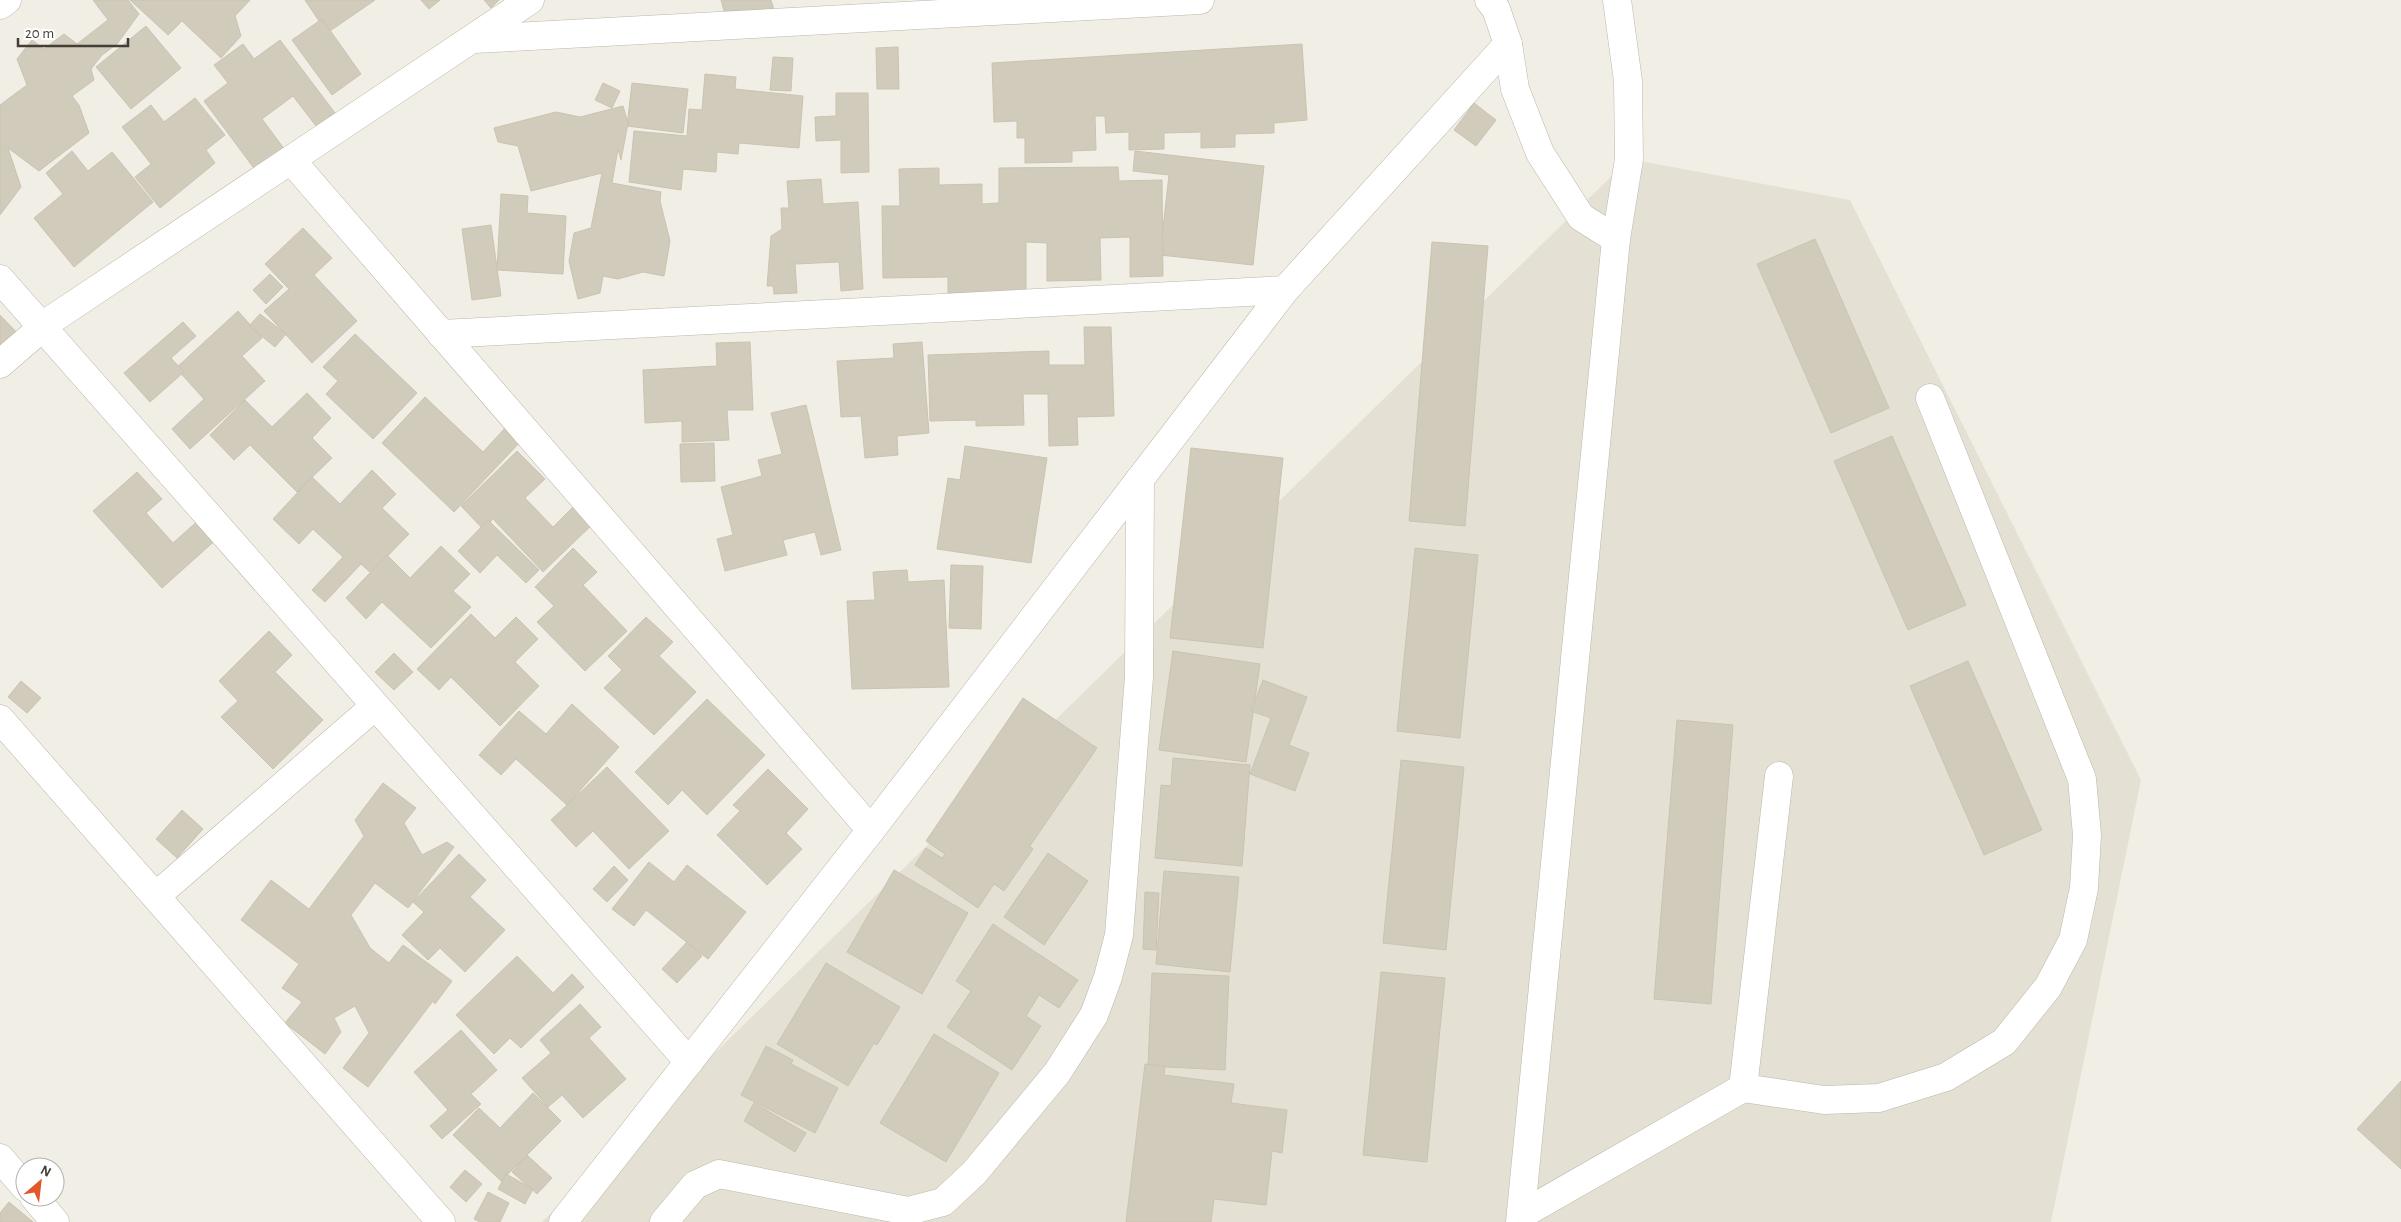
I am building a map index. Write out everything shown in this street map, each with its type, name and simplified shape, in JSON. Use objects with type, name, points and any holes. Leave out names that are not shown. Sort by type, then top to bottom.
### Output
[{"type":"street","points":[[0,5],[7,0]]},
{"type":"street","points":[[0,364],[42,327],[530,0]]},
{"type":"street","points":[[475,38],[1200,0]]},
{"type":"street","points":[[1489,0],[1496,9],[1508,44],[1515,89],[1540,153],[1581,217],[1616,239]]},
{"type":"street","points":[[1520,1218],[1616,239],[1629,159],[1628,80],[1617,0]]},
{"type":"street","points":[[563,1222],[872,830],[1285,290],[1508,44]]},
{"type":"street","points":[[291,160],[872,830]]},
{"type":"street","points":[[0,279],[689,1062]]},
{"type":"street","points":[[441,334],[1285,290]]},
{"type":"street","points":[[1520,1218],[1742,1088],[1824,1100],[1879,1098],[1946,1077],[2004,1042],[2048,988],[2073,940],[2084,888],[2087,835],[2082,779],[1930,398]]},
{"type":"street","points":[[664,1222],[695,1185],[719,1174],[908,1211],[943,1202],[974,1173],[1057,1073],[1094,1015],[1108,977],[1119,935],[1139,676],[1140,479]]},
{"type":"street","points":[[156,896],[375,706]]},
{"type":"street","points":[[0,719],[441,1222]]},
{"type":"street","points":[[1742,1088],[1779,776]]},
{"type":"street","points":[[0,1158],[15,1175]]},
{"type":"street","points":[[42,1207],[55,1222]]},
{"type":"shaded area","points":[[1629,159],[1850,200],[2141,780],[2051,1222],[542,1222]]},
{"type":"building","points":[[93,0],[128,0],[139,14],[117,44],[102,55],[91,69],[94,80],[72,96],[79,105],[89,133],[39,171],[8,148],[21,187],[0,215],[0,105],[27,85],[17,59],[32,40],[44,49],[64,34],[77,44],[108,20]]},
{"type":"building","points":[[130,0],[250,0],[235,16],[241,36],[221,58],[182,21],[168,35]]},
{"type":"building","points":[[305,0],[375,0],[327,33]]},
{"type":"building","points":[[421,0],[440,0],[429,9]]},
{"type":"building","points":[[484,0],[499,0],[491,8]]},
{"type":"building","points":[[721,0],[771,0],[774,10],[727,22]]},
{"type":"building","points":[[322,19],[361,74],[332,95],[292,40]]},
{"type":"building","points":[[146,26],[181,68],[131,109],[96,67]]},
{"type":"building","points":[[280,40],[335,113],[316,126],[293,96],[262,119],[285,150],[256,171],[204,101],[228,83],[214,65],[243,44],[254,59]]},
{"type":"building","points":[[1302,44],[1307,120],[1274,123],[1274,133],[1235,134],[1235,147],[1201,148],[1201,132],[1164,133],[1164,149],[1129,150],[1129,132],[1106,133],[1105,116],[1095,116],[1096,150],[1072,151],[1072,162],[1025,163],[1025,138],[1017,138],[1017,121],[994,122],[992,63]]},
{"type":"building","points":[[898,47],[899,89],[877,89],[876,48]]},
{"type":"building","points":[[773,57],[793,58],[791,91],[770,90]]},
{"type":"building","points":[[705,74],[736,77],[735,89],[803,96],[799,148],[739,143],[738,154],[717,152],[716,172],[683,169],[681,190],[629,182],[634,131],[687,136],[689,109],[702,110]]},
{"type":"building","points":[[603,83],[620,91],[612,108],[595,100]]},
{"type":"building","points":[[632,83],[688,89],[683,133],[627,126]]},
{"type":"building","points":[[836,93],[868,93],[869,172],[841,173],[841,140],[816,141],[815,117],[836,116]]},
{"type":"building","points":[[195,98],[225,135],[206,150],[215,163],[160,208],[135,177],[151,164],[122,127],[151,105],[164,122]]},
{"type":"building","points":[[1474,103],[1496,120],[1476,146],[1454,130]]},
{"type":"building","points":[[623,106],[628,123],[621,160],[618,149],[612,183],[661,192],[660,201],[670,241],[664,276],[643,272],[618,279],[603,276],[600,293],[578,299],[569,261],[574,233],[591,228],[602,173],[531,191],[518,146],[498,142],[494,128],[556,112],[580,117]]},
{"type":"building","points":[[72,151],[88,171],[112,152],[153,202],[74,267],[34,218],[63,194],[46,173]]},
{"type":"building","points":[[1135,151],[1264,166],[1253,265],[1160,255],[1169,175],[1133,171]]},
{"type":"building","points":[[1118,167],[1119,181],[1162,180],[1163,276],[1130,277],[1130,237],[1100,238],[1101,280],[1047,281],[1047,243],[1026,242],[1026,292],[948,293],[948,277],[883,278],[882,206],[900,206],[899,169],[939,168],[939,185],[982,184],[982,204],[999,203],[999,168]]},
{"type":"building","points":[[821,179],[823,204],[858,202],[863,289],[841,291],[839,262],[795,264],[797,293],[774,294],[773,286],[767,286],[771,236],[782,229],[781,208],[789,208],[787,181]]},
{"type":"building","points":[[501,194],[528,196],[527,213],[566,216],[563,274],[497,270]]},
{"type":"building","points":[[491,225],[501,296],[472,300],[462,229]]},
{"type":"building","points":[[303,228],[332,258],[314,275],[357,321],[312,363],[264,311],[289,289],[265,264]]},
{"type":"building","points":[[1815,239],[1889,408],[1831,433],[1757,264]]},
{"type":"building","points":[[1432,242],[1488,246],[1465,526],[1409,521]]},
{"type":"building","points":[[270,274],[283,287],[266,304],[253,290]]},
{"type":"building","points":[[238,311],[262,338],[242,356],[265,381],[190,449],[172,429],[204,399],[176,368]]},
{"type":"building","points":[[260,314],[286,334],[275,347],[249,326]]},
{"type":"building","points":[[0,315],[23,339],[0,360]]},
{"type":"building","points":[[183,322],[196,336],[171,358],[184,372],[150,402],[124,373]]},
{"type":"building","points":[[1084,327],[1111,327],[1114,416],[1077,417],[1078,445],[1049,446],[1048,394],[1023,394],[1024,425],[976,426],[976,420],[930,421],[928,355],[1049,351],[1049,365],[1085,365]]},
{"type":"building","points":[[355,334],[417,393],[373,439],[326,394],[338,381],[323,367]]},
{"type":"building","points":[[750,342],[753,410],[727,410],[729,440],[682,442],[682,421],[645,423],[643,370],[717,366],[716,343]]},
{"type":"building","points":[[922,342],[929,433],[897,436],[898,455],[865,458],[861,416],[841,417],[837,361],[894,358],[893,344]]},
{"type":"building","points":[[307,393],[331,418],[312,438],[332,458],[297,492],[250,445],[234,460],[210,435],[245,400],[272,427]]},
{"type":"building","points":[[425,397],[483,452],[507,426],[522,440],[454,512],[382,443]]},
{"type":"building","points":[[806,405],[841,550],[821,555],[815,532],[783,540],[787,555],[725,571],[717,539],[733,535],[721,487],[762,476],[758,460],[782,454],[771,413]]},
{"type":"building","points":[[1892,436],[1966,605],[1908,630],[1834,461]]},
{"type":"building","points":[[714,443],[715,481],[681,482],[680,444]]},
{"type":"building","points":[[965,446],[1047,458],[1031,563],[937,549],[948,478],[960,480]]},
{"type":"building","points":[[1191,448],[1283,458],[1263,648],[1170,638]]},
{"type":"building","points":[[517,451],[545,479],[525,498],[553,527],[579,501],[597,520],[543,572],[493,519],[483,529],[461,506]]},
{"type":"building","points":[[372,470],[396,494],[382,508],[409,534],[371,573],[361,564],[325,602],[312,590],[343,557],[313,529],[299,544],[273,519],[312,477],[340,504]]},
{"type":"building","points":[[137,472],[162,499],[146,513],[173,543],[201,518],[219,537],[162,588],[93,511]]},
{"type":"building","points":[[488,520],[539,570],[526,583],[497,555],[480,573],[458,551]]},
{"type":"building","points":[[441,546],[470,574],[453,591],[471,607],[431,648],[382,602],[366,619],[346,598],[387,555],[410,578]]},
{"type":"building","points":[[573,548],[597,572],[583,585],[627,631],[585,671],[537,622],[554,606],[535,587]]},
{"type":"building","points":[[1415,548],[1478,555],[1460,738],[1397,731]]},
{"type":"building","points":[[951,565],[983,566],[981,629],[949,628]]},
{"type":"building","points":[[907,570],[908,582],[944,580],[949,687],[852,689],[847,601],[875,600],[873,572]]},
{"type":"building","points":[[471,614],[495,638],[516,617],[538,639],[515,662],[539,686],[500,726],[451,677],[439,690],[417,669]]},
{"type":"building","points":[[646,617],[673,642],[659,656],[696,692],[654,735],[604,688],[622,670],[608,656]]},
{"type":"building","points":[[269,631],[292,655],[275,672],[323,720],[273,769],[221,717],[238,701],[219,681]]},
{"type":"building","points":[[1173,651],[1260,664],[1246,762],[1159,750]]},
{"type":"building","points":[[394,653],[413,672],[394,690],[375,672]]},
{"type":"building","points":[[1968,661],[2042,830],[1984,855],[1910,686]]},
{"type":"building","points":[[1263,680],[1307,697],[1289,745],[1309,753],[1295,791],[1250,774],[1271,718],[1251,711]]},
{"type":"building","points":[[21,681],[41,698],[27,713],[8,697]]},
{"type":"building","points":[[1023,698],[1097,748],[1030,846],[1033,849],[1004,891],[994,884],[978,908],[915,865],[926,848],[942,858],[945,854],[926,841]]},
{"type":"building","points":[[707,699],[765,755],[707,815],[682,790],[668,805],[635,772]]},
{"type":"building","points":[[572,704],[619,747],[567,805],[516,759],[501,775],[479,755],[519,711],[546,734]]},
{"type":"building","points":[[1677,720],[1733,725],[1711,1004],[1654,999]]},
{"type":"building","points":[[1173,758],[1250,765],[1242,866],[1155,858],[1161,785],[1171,786]]},
{"type":"building","points":[[1401,760],[1464,767],[1446,950],[1383,943]]},
{"type":"building","points":[[607,767],[669,831],[629,869],[593,831],[576,847],[551,820]]},
{"type":"building","points":[[768,769],[808,809],[786,833],[802,849],[767,885],[717,835],[740,811],[733,805]]},
{"type":"building","points":[[383,783],[416,808],[404,823],[422,855],[447,842],[454,847],[408,908],[375,883],[351,915],[370,948],[389,963],[403,945],[452,981],[435,1004],[433,1001],[368,1087],[343,1068],[369,1033],[355,1006],[334,1018],[341,1032],[325,1054],[285,1023],[302,1002],[282,988],[299,964],[241,920],[271,880],[309,909],[364,836],[355,820]]},
{"type":"building","points":[[182,810],[203,829],[177,858],[156,839]]},
{"type":"building","points":[[1048,853],[1088,881],[1044,945],[1004,917]]},
{"type":"building","points":[[459,854],[486,880],[470,897],[505,930],[465,972],[440,948],[428,960],[402,935],[424,912],[413,902]]},
{"type":"building","points":[[649,862],[674,882],[687,865],[746,912],[708,959],[646,910],[634,926],[612,909]]},
{"type":"building","points":[[614,866],[628,880],[607,902],[593,889]]},
{"type":"building","points":[[894,870],[968,913],[922,994],[847,952]]},
{"type":"building","points":[[1164,871],[1239,877],[1230,972],[1156,964]]},
{"type":"building","points":[[1145,892],[1159,893],[1156,950],[1143,949]]},
{"type":"building","points":[[993,924],[1078,980],[1059,1008],[1039,995],[1026,1016],[1041,1026],[1012,1070],[947,1027],[971,991],[956,981]]},
{"type":"building","points":[[687,942],[702,956],[677,983],[662,969]]},
{"type":"building","points":[[517,956],[553,993],[572,974],[584,987],[521,1048],[510,1038],[494,1054],[456,1015]]},
{"type":"building","points":[[826,963],[900,1007],[877,1045],[874,1043],[848,1086],[777,1044]]},
{"type":"building","points":[[1381,972],[1445,978],[1427,1162],[1363,1155]]},
{"type":"building","points":[[1152,973],[1229,976],[1225,1070],[1148,1066]]},
{"type":"building","points":[[580,1004],[601,1027],[589,1038],[626,1079],[583,1118],[562,1095],[548,1107],[522,1078],[551,1053],[540,1040]]},
{"type":"building","points":[[461,1030],[497,1070],[471,1094],[481,1104],[442,1139],[430,1126],[448,1110],[414,1072]]},
{"type":"building","points":[[934,1034],[999,1073],[946,1162],[880,1123]]},
{"type":"building","points":[[766,1046],[793,1060],[791,1064],[838,1088],[815,1133],[741,1095]]},
{"type":"building","points":[[1145,1064],[1165,1066],[1164,1075],[1234,1084],[1231,1103],[1287,1110],[1282,1153],[1272,1151],[1266,1205],[1214,1199],[1211,1222],[1126,1222]]},
{"type":"building","points":[[2401,1081],[2401,1169],[2357,1129]]},
{"type":"building","points":[[533,1093],[561,1121],[501,1181],[453,1135],[479,1108],[500,1128]]},
{"type":"building","points":[[754,1103],[806,1133],[795,1152],[744,1121]]},
{"type":"building","points":[[527,1155],[552,1178],[537,1194],[512,1172]]},
{"type":"building","points":[[465,1170],[482,1184],[466,1202],[450,1187]]},
{"type":"building","points":[[506,1174],[533,1189],[525,1204],[498,1189]]},
{"type":"building","points":[[488,1192],[509,1203],[500,1222],[480,1222],[474,1219]]},
{"type":"building","points":[[9,1202],[33,1222],[0,1222],[0,1213]]}]
